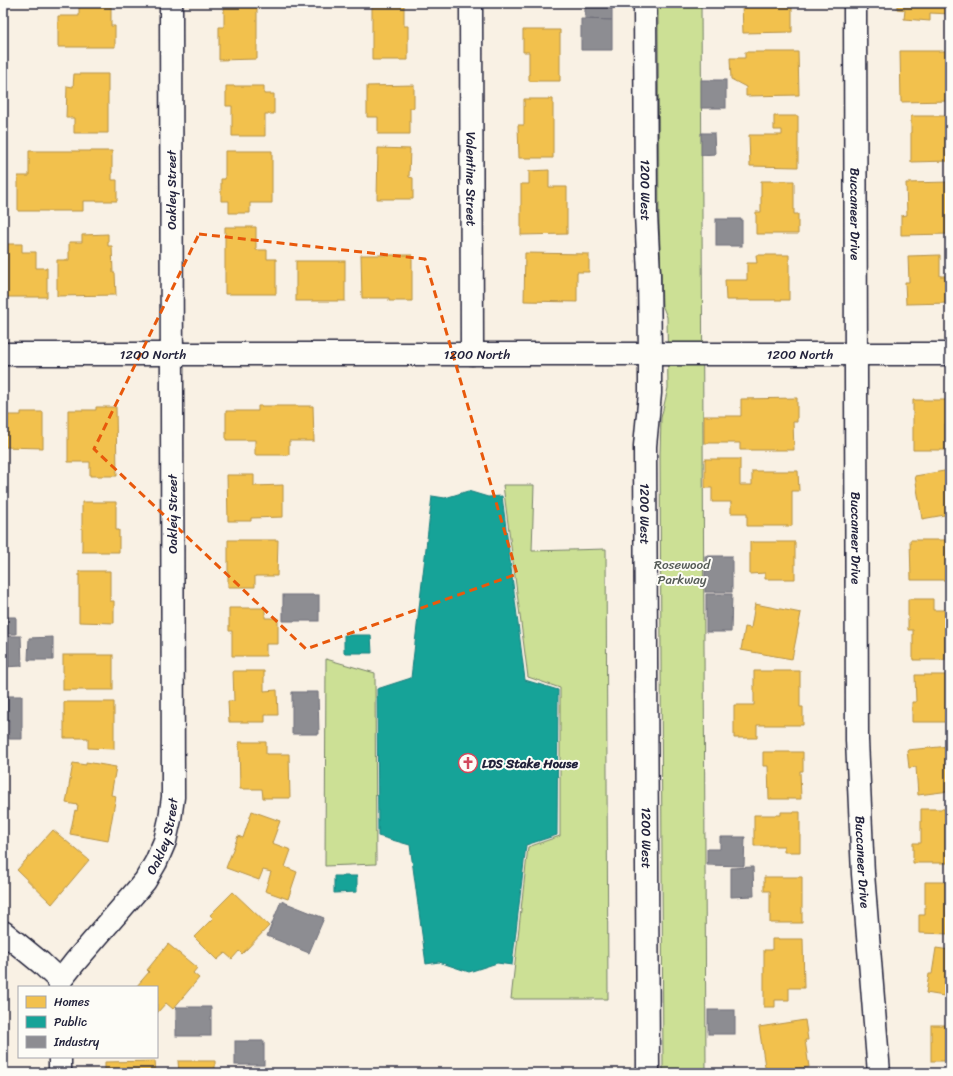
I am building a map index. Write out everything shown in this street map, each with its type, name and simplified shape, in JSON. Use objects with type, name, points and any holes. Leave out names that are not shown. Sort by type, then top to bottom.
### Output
[{"type":"street","name":"Oakley Street","points":[[60,984],[145,881],[156,862],[164,841],[170,819],[173,796],[171,3]]},
{"type":"street","name":"Valentine Street","points":[[471,3],[472,354]]},
{"type":"street","name":"1200 West","points":[[645,3],[646,214],[649,274],[650,354],[650,393],[645,446],[648,1073]]},
{"type":"street","name":"Buccaneer Drive","points":[[855,3],[857,740],[863,874],[879,1073]]},
{"type":"street","name":"1200 North","points":[[3,354],[950,354]]},
{"type":"street","points":[[3,932],[41,963],[60,984]]},
{"type":"street","points":[[60,1058],[60,1073]]},
{"type":"highlighted area","points":[[199,234],[425,259],[517,574],[306,649],[94,449]]},
{"type":"green space","name":"Rosewood Parkway","points":[[658,3],[701,3],[706,1073],[663,1073],[660,454],[661,418],[668,388],[667,317],[662,305],[659,219]]},
{"type":"green space","points":[[503,485],[534,485],[532,551],[606,549],[608,999],[511,999],[528,847],[560,836],[560,688],[528,677]]},
{"type":"green space","points":[[326,659],[375,673],[376,864],[325,866]]},
{"type":"building: Homes","points":[[79,3],[111,3],[111,26],[115,26],[115,47],[58,47],[58,16],[79,16]]},
{"type":"building: Homes","points":[[224,3],[257,3],[257,59],[219,60],[219,27],[224,27]]},
{"type":"building: Homes","points":[[372,3],[404,3],[404,26],[408,26],[408,60],[372,60]]},
{"type":"building: Homes","points":[[524,3],[574,3],[574,4],[524,5]]},
{"type":"building: Homes","points":[[742,3],[792,3],[792,32],[743,33]]},
{"type":"building: Homes","points":[[897,3],[950,3],[950,14],[930,13],[930,21],[904,19],[905,10],[897,9]]},
{"type":"building: Homes","points":[[523,30],[560,30],[560,81],[529,81],[529,52],[523,52]]},
{"type":"building: Homes","points":[[900,51],[950,51],[950,101],[901,102]]},
{"type":"building: Homes","points":[[745,52],[798,52],[799,95],[746,96],[746,87],[731,79],[730,58],[745,58]]},
{"type":"building: Homes","points":[[74,74],[108,74],[108,133],[74,133],[74,118],[66,118],[67,86],[73,87]]},
{"type":"building: Homes","points":[[414,85],[414,108],[410,108],[410,134],[378,134],[378,117],[367,117],[367,86]]},
{"type":"building: Homes","points":[[226,86],[264,86],[264,94],[274,94],[274,114],[265,114],[265,136],[232,136],[232,106],[226,106]]},
{"type":"building: Homes","points":[[524,99],[553,99],[553,158],[519,158],[518,125],[524,125]]},
{"type":"building: Homes","points":[[774,116],[798,116],[798,167],[750,166],[749,135],[782,135],[782,130],[774,130]]},
{"type":"building: Homes","points":[[911,116],[950,116],[950,161],[911,162]]},
{"type":"building: Homes","points":[[378,148],[410,149],[409,177],[413,178],[413,199],[377,199]]},
{"type":"building: Homes","points":[[29,151],[112,151],[112,180],[117,180],[117,201],[83,201],[83,211],[18,211],[18,176],[29,176]]},
{"type":"building: Homes","points":[[225,151],[272,151],[272,203],[250,203],[250,213],[229,213],[229,201],[221,201],[221,179],[225,179]]},
{"type":"building: Homes","points":[[549,170],[549,187],[567,187],[567,234],[521,235],[521,184],[529,184],[529,171]]},
{"type":"building: Homes","points":[[761,181],[794,181],[794,214],[798,214],[798,234],[756,234],[756,212],[761,212]]},
{"type":"building: Homes","points":[[950,182],[950,234],[901,235],[901,216],[907,215],[906,183]]},
{"type":"building: Homes","points":[[225,227],[256,227],[256,250],[267,250],[267,259],[276,259],[276,294],[225,294]]},
{"type":"building: Homes","points":[[108,234],[108,246],[112,246],[113,273],[115,273],[116,295],[57,296],[57,260],[69,260],[69,242],[82,242],[82,235]]},
{"type":"building: Homes","points":[[3,244],[22,244],[22,252],[36,252],[36,268],[47,268],[47,297],[3,297]]},
{"type":"building: Homes","points":[[525,253],[589,254],[589,272],[577,272],[577,302],[524,301]]},
{"type":"building: Homes","points":[[361,255],[412,255],[412,301],[389,301],[389,298],[362,298]]},
{"type":"building: Homes","points":[[756,255],[789,255],[789,300],[726,300],[725,280],[747,280],[747,263],[757,263]]},
{"type":"building: Homes","points":[[940,255],[940,276],[950,276],[950,303],[906,304],[905,282],[909,282],[908,256]]},
{"type":"building: Homes","points":[[296,261],[345,261],[345,301],[296,301]]},
{"type":"building: Homes","points":[[797,398],[797,422],[793,422],[794,450],[740,450],[740,443],[704,443],[704,416],[741,416],[741,399]]},
{"type":"building: Homes","points":[[913,400],[950,400],[950,424],[945,424],[945,450],[913,450]]},
{"type":"building: Homes","points":[[258,406],[313,406],[314,441],[289,441],[289,455],[255,455],[255,440],[226,440],[226,411],[258,411]]},
{"type":"building: Homes","points":[[96,407],[116,407],[117,476],[90,476],[90,462],[68,462],[68,410],[96,410]]},
{"type":"building: Homes","points":[[21,412],[43,412],[43,448],[3,447],[3,415],[21,415]]},
{"type":"building: Homes","points":[[705,459],[740,459],[740,485],[752,485],[752,471],[798,471],[799,491],[792,491],[792,526],[747,526],[747,513],[731,513],[731,502],[712,502],[712,488],[705,488]]},
{"type":"building: Homes","points":[[950,470],[950,482],[948,482],[950,492],[950,514],[922,519],[915,476]]},
{"type":"building: Homes","points":[[227,475],[254,475],[254,486],[283,485],[283,517],[251,518],[251,521],[228,521]]},
{"type":"building: Homes","points":[[82,502],[116,502],[116,530],[119,530],[119,552],[82,552]]},
{"type":"building: Homes","points":[[228,540],[278,540],[277,576],[255,576],[255,587],[228,587]]},
{"type":"building: Homes","points":[[910,540],[950,540],[950,580],[911,580]]},
{"type":"building: Homes","points":[[750,542],[795,542],[795,579],[765,579],[765,573],[750,574]]},
{"type":"building: Homes","points":[[79,571],[110,571],[110,601],[114,601],[114,623],[79,622]]},
{"type":"building: Homes","points":[[908,599],[933,599],[933,610],[950,610],[950,635],[945,635],[945,660],[913,660],[913,630],[908,630]]},
{"type":"building: Homes","points":[[755,604],[801,613],[792,659],[741,650],[745,627],[751,628]]},
{"type":"building: Homes","points":[[229,608],[265,608],[265,618],[278,618],[278,644],[266,644],[266,656],[232,656],[232,631],[229,631]]},
{"type":"building: Homes","points":[[63,655],[113,655],[113,690],[63,690]]},
{"type":"building: Homes","points":[[233,671],[264,671],[264,691],[277,690],[278,715],[265,715],[265,722],[229,722],[228,701],[234,701]]},
{"type":"building: Homes","points":[[754,671],[800,671],[800,707],[803,707],[803,725],[757,725],[757,738],[734,738],[734,705],[754,705]]},
{"type":"building: Homes","points":[[915,675],[947,675],[950,722],[912,722],[912,702],[916,702]]},
{"type":"building: Homes","points":[[64,702],[114,702],[114,749],[88,748],[88,738],[64,738]]},
{"type":"building: Homes","points":[[239,742],[266,742],[266,754],[289,754],[290,798],[263,798],[262,789],[240,789]]},
{"type":"building: Homes","points":[[950,746],[950,791],[918,795],[916,767],[909,768],[907,750]]},
{"type":"building: Homes","points":[[763,752],[803,752],[803,771],[800,771],[801,799],[769,799],[768,766],[763,766]]},
{"type":"building: Homes","points":[[86,762],[116,767],[111,795],[116,796],[108,841],[70,834],[75,810],[77,811],[78,805],[66,803],[73,763],[86,765]]},
{"type":"building: Homes","points":[[921,809],[950,809],[950,863],[913,863],[913,843],[921,843]]},
{"type":"building: Homes","points":[[252,811],[280,821],[272,843],[291,850],[285,867],[297,872],[288,899],[265,891],[271,872],[263,870],[259,880],[226,868],[238,836],[243,838]]},
{"type":"building: Homes","points":[[781,812],[800,812],[800,852],[784,852],[784,846],[754,846],[754,815],[781,815]]},
{"type":"building: Homes","points":[[53,830],[89,860],[52,904],[17,870]]},
{"type":"building: Homes","points":[[764,877],[802,877],[802,923],[770,923],[770,891],[764,891]]},
{"type":"building: Homes","points":[[925,882],[947,882],[947,901],[950,901],[950,934],[919,933],[919,915],[925,915]]},
{"type":"building: Homes","points":[[233,892],[269,926],[242,954],[239,951],[232,959],[225,953],[217,960],[194,937],[213,918],[210,915]]},
{"type":"building: Homes","points":[[772,939],[803,939],[804,988],[789,988],[789,1000],[775,1000],[775,1007],[764,1007],[764,950],[772,950]]},
{"type":"building: Homes","points":[[168,944],[197,968],[193,973],[199,978],[173,1009],[166,1003],[158,1012],[158,986],[137,986],[149,972],[147,970]]},
{"type":"building: Homes","points":[[936,948],[950,950],[950,997],[926,993],[929,974],[932,974]]},
{"type":"building: Homes","points":[[805,1020],[808,1040],[805,1040],[809,1067],[766,1073],[759,1027]]},
{"type":"building: Homes","points":[[931,1025],[950,1025],[950,1061],[931,1061]]},
{"type":"building: Homes","points":[[155,1061],[156,1073],[105,1073],[105,1062]]},
{"type":"building: Homes","points":[[178,1061],[215,1061],[215,1073],[179,1073]]},
{"type":"building: Homes","points":[[283,1072],[283,1073],[250,1073]]},
{"type":"building: Public","name":"LDS Stake House","points":[[468,491],[488,497],[502,496],[525,680],[558,690],[557,835],[526,845],[512,965],[497,963],[469,972],[439,962],[426,964],[410,845],[378,836],[377,689],[411,678],[432,496],[445,498]]},
{"type":"building: Public","points":[[344,635],[371,635],[372,653],[344,653]]},
{"type":"building: Public","points":[[334,876],[357,876],[357,892],[334,893]]},
{"type":"building: Industry","points":[[585,3],[612,3],[612,20],[585,19]]},
{"type":"building: Industry","points":[[581,19],[612,20],[612,50],[581,50]]},
{"type":"building: Industry","points":[[701,80],[726,80],[726,108],[701,108]]},
{"type":"building: Industry","points":[[701,133],[714,133],[715,154],[701,155]]},
{"type":"building: Industry","points":[[716,219],[742,219],[742,246],[716,246]]},
{"type":"building: Industry","points":[[705,556],[732,556],[732,592],[705,592]]},
{"type":"building: Industry","points":[[706,594],[732,594],[731,632],[706,632]]},
{"type":"building: Industry","points":[[283,595],[319,595],[319,621],[283,621]]},
{"type":"building: Industry","points":[[3,617],[16,617],[16,634],[3,634]]},
{"type":"building: Industry","points":[[3,636],[21,636],[22,666],[3,667]]},
{"type":"building: Industry","points":[[53,637],[53,660],[28,660],[29,638]]},
{"type":"building: Industry","points":[[292,692],[318,692],[319,734],[292,734]]},
{"type":"building: Industry","points":[[3,696],[22,696],[22,739],[9,739],[9,720],[3,720]]},
{"type":"building: Industry","points":[[720,837],[745,837],[744,866],[707,865],[707,849],[720,849]]},
{"type":"building: Industry","points":[[753,867],[754,896],[731,897],[731,868]]},
{"type":"building: Industry","points":[[281,901],[324,918],[309,953],[267,936]]},
{"type":"building: Industry","points":[[176,1007],[211,1007],[211,1036],[176,1036]]},
{"type":"building: Industry","points":[[708,1010],[735,1010],[735,1034],[708,1034]]},
{"type":"building: Industry","points":[[235,1041],[264,1041],[264,1065],[235,1065]]},
{"type":"place","name":"LDS Stake House","points":[[468,763]]}]
